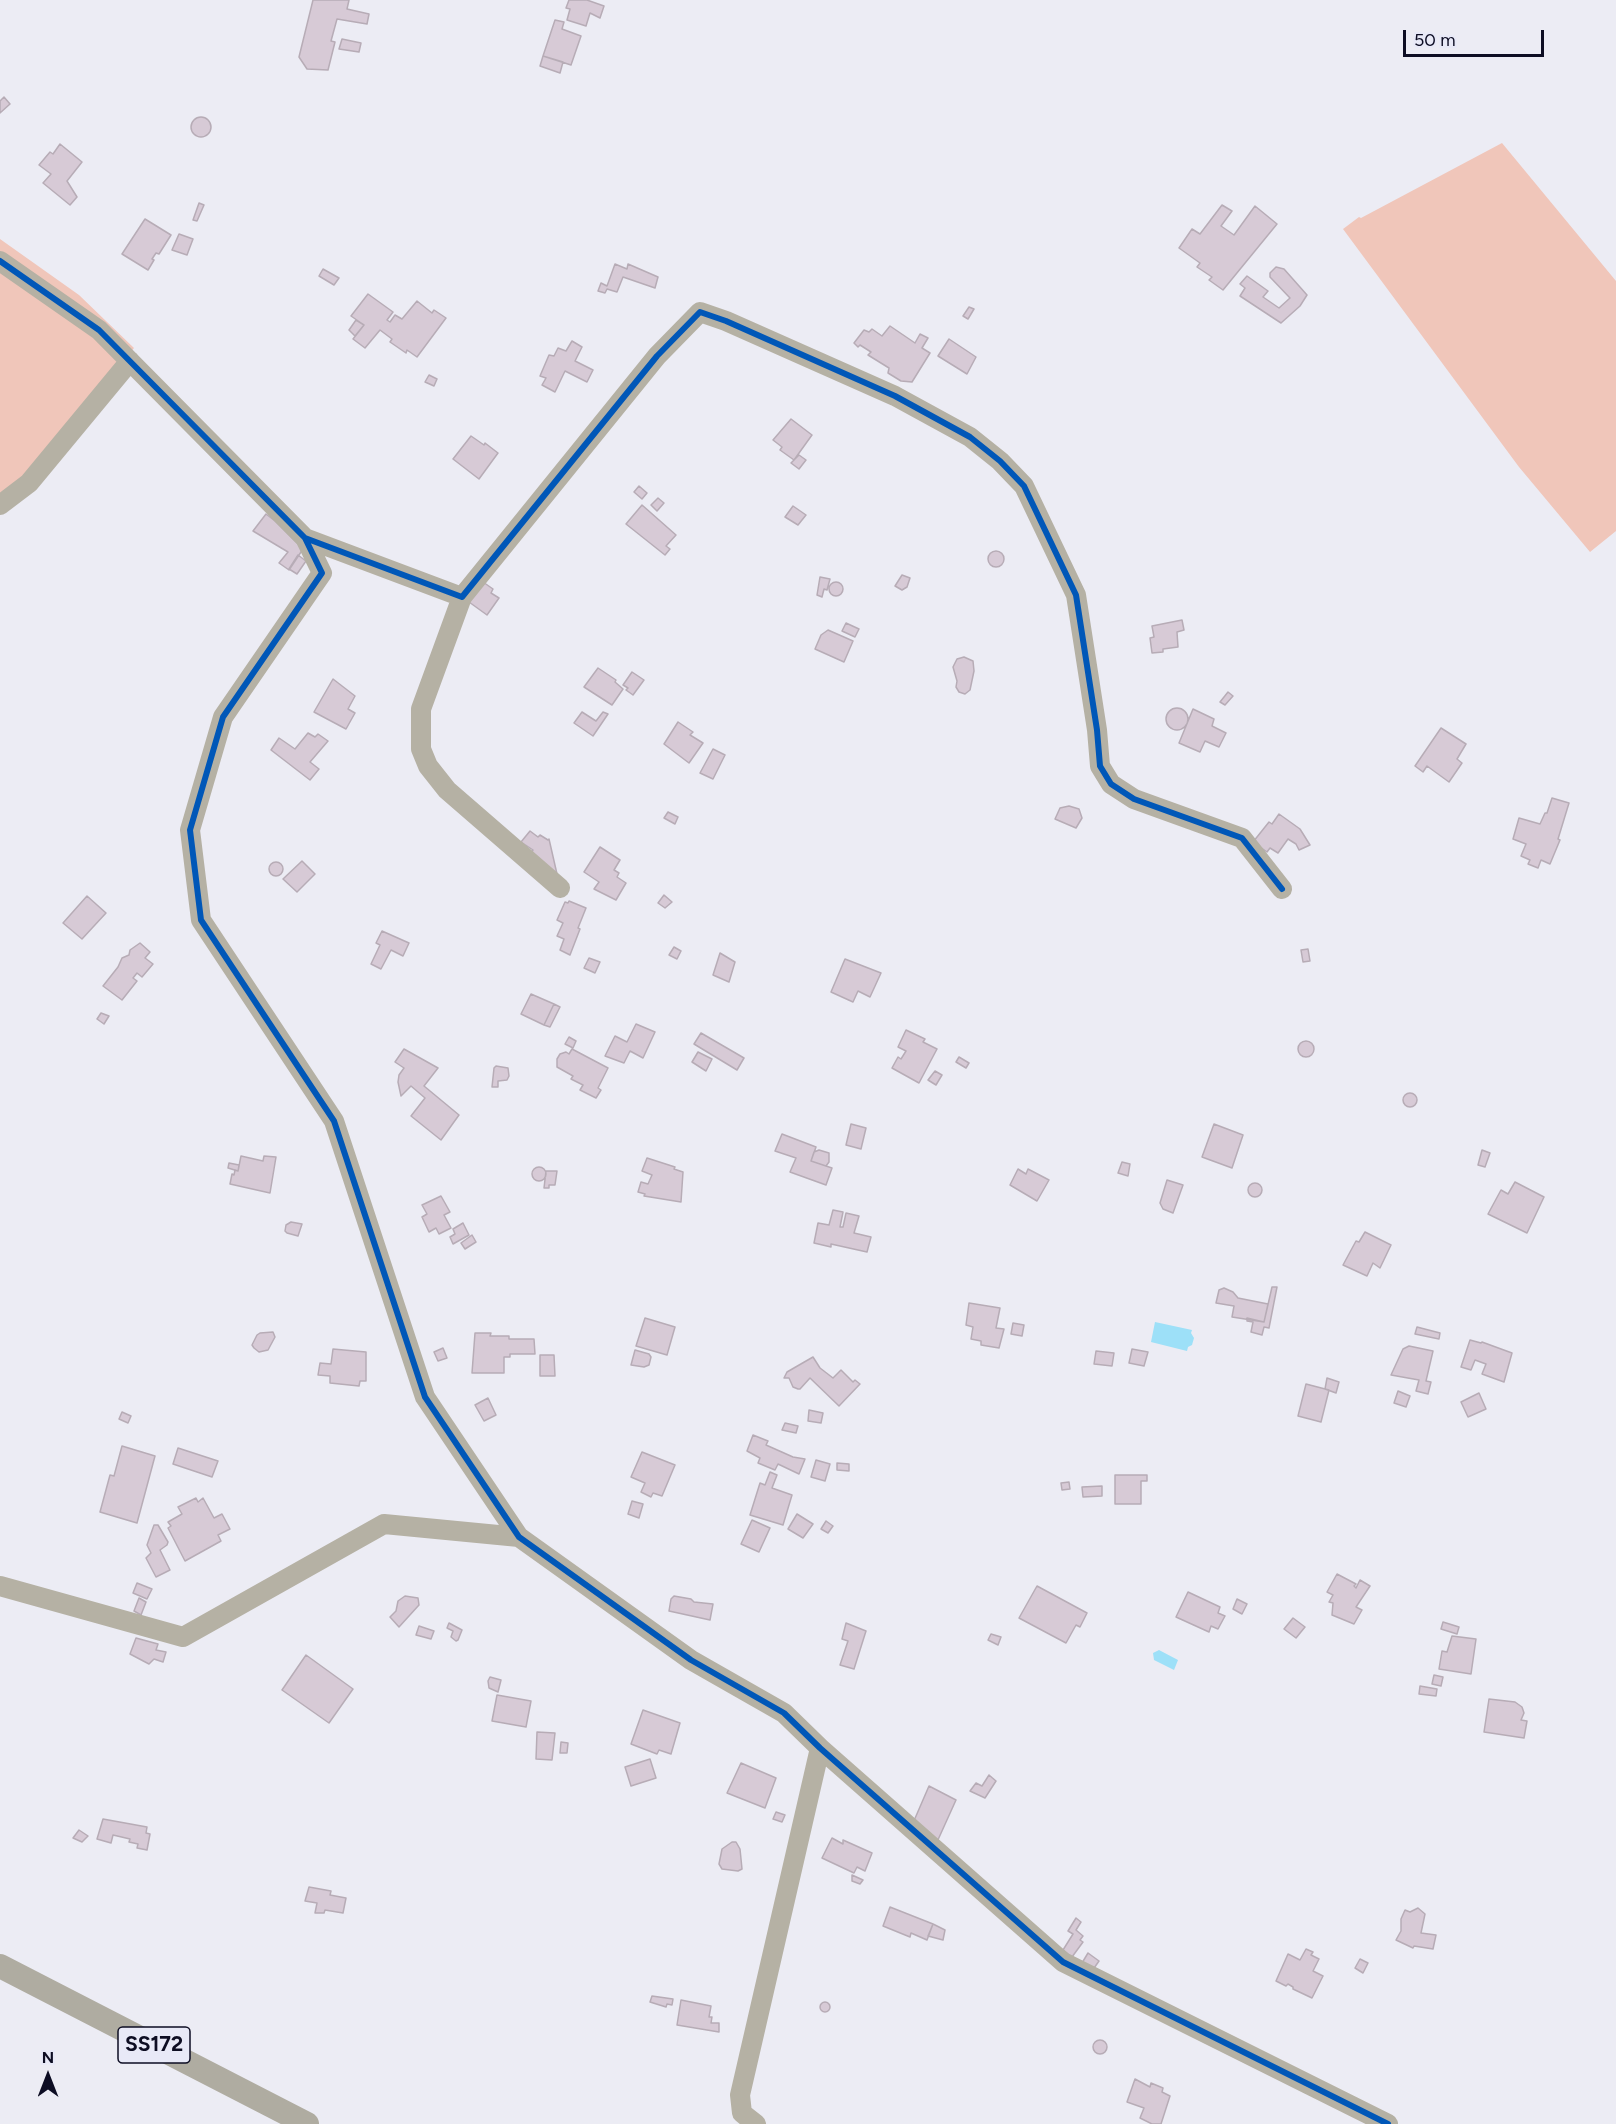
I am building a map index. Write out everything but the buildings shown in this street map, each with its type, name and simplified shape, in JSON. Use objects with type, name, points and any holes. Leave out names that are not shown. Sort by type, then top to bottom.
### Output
[{"type":"main road","name":"SS172","points":[[0,1966],[307,2124]]},
{"type":"street","points":[[0,261],[99,330],[305,538],[322,573],[223,717],[190,830],[201,920],[334,1121],[424,1397],[519,1537],[691,1660],[784,1713],[820,1748],[1063,1962],[1389,2124]]},
{"type":"street","points":[[560,888],[447,790],[428,766],[421,750],[421,709],[462,597],[657,356],[700,312],[726,321],[895,396],[970,437],[1000,461],[1024,486],[1076,596],[1097,730],[1100,766],[1111,784],[1134,799],[1242,838],[1282,889]]},
{"type":"street","points":[[0,505],[29,483],[130,361]]},
{"type":"street","points":[[305,538],[462,597]]},
{"type":"street","points":[[0,1586],[183,1637],[384,1524],[519,1537]]},
{"type":"street","points":[[756,2124],[742,2113],[740,2095],[820,1748]]},
{"type":"shaded area","points":[[1502,143],[1616,281],[1616,531],[1590,552],[1519,467],[1343,229],[1359,217],[1361,218]]},
{"type":"shaded area","points":[[0,239],[79,295],[134,348],[25,474],[0,498]]},
{"type":"water","points":[[1155,1322],[1192,1330],[1194,1338],[1192,1345],[1187,1351],[1151,1342]]},
{"type":"water","points":[[1159,1650],[1178,1660],[1174,1670],[1154,1660],[1153,1653]]},
{"type":"cycle path","points":[[0,261],[99,330],[305,538],[322,573],[223,717],[190,830],[201,920],[334,1121],[425,1397],[519,1537],[691,1660],[784,1713],[820,1748],[1063,1962],[1388,2124]]},
{"type":"cycle path","points":[[305,538],[462,597],[657,356],[700,312],[726,321],[895,396],[970,437],[1000,461],[1024,486],[1076,595],[1097,730],[1100,766],[1111,784],[1134,799],[1242,838],[1282,889]]}]
